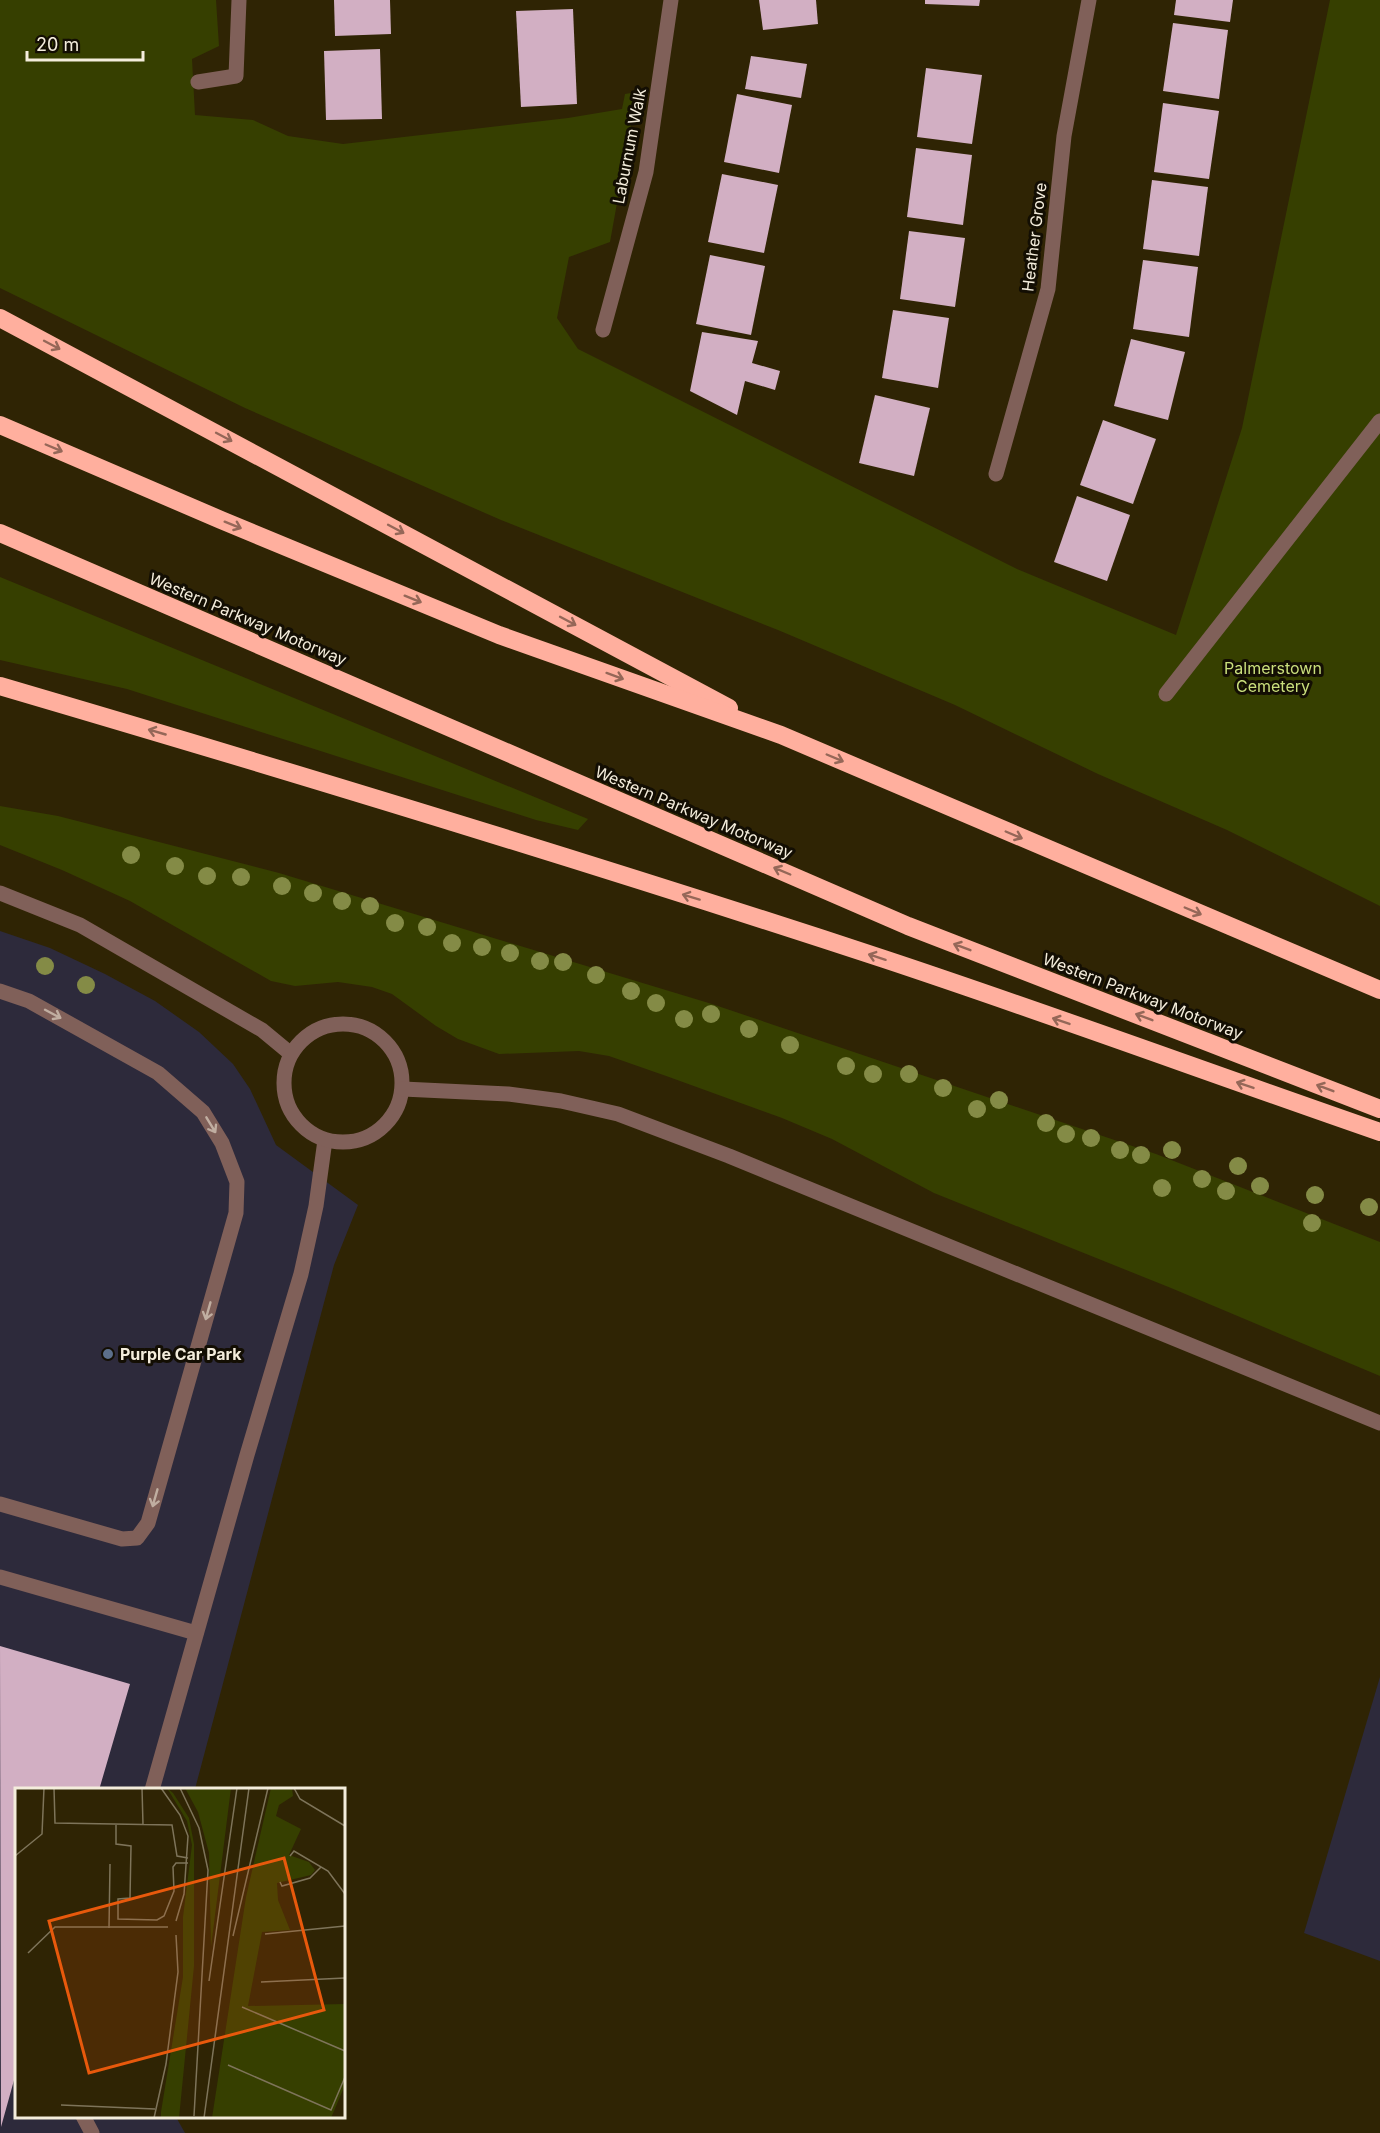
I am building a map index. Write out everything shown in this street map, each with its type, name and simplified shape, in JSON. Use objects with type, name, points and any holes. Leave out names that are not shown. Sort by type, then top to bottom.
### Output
[{"type":"highway","points":[[0,318],[781,735]]},
{"type":"highway","points":[[0,425],[221,520],[499,635],[781,735],[1380,990]]},
{"type":"highway","name":"Western Parkway Motorway","points":[[0,534],[908,926],[1380,1109]]},
{"type":"highway","points":[[0,686],[213,749],[760,919],[889,961],[1380,1132]]},
{"type":"street","points":[[198,82],[236,76],[239,0]]},
{"type":"street","name":"Laburnum Walk","points":[[603,330],[646,172],[671,0]]},
{"type":"street","name":"Heather Grove","points":[[996,474],[1048,290],[1064,136],[1089,0]]},
{"type":"street","points":[[1166,694],[1380,421]]},
{"type":"street","points":[[0,893],[80,925],[262,1030],[291,1054]]},
{"type":"street","points":[[0,991],[28,1001],[158,1073],[178,1088],[203,1112],[222,1143],[237,1182],[236,1213],[148,1523],[137,1538],[122,1539],[0,1504]]},
{"type":"street","points":[[341,1022],[361,1025],[379,1034],[393,1049],[402,1068],[403,1089],[398,1108],[387,1125],[371,1136],[351,1142],[325,1140],[314,1135],[300,1124],[289,1108],[284,1090],[284,1071],[291,1054],[304,1038],[321,1027],[341,1022]]},
{"type":"street","points":[[403,1089],[508,1094],[561,1101],[618,1114],[772,1174],[1380,1423]]},
{"type":"street","points":[[153,1788],[301,1274],[316,1206],[325,1140]]},
{"type":"street","points":[[0,1577],[196,1632]]},
{"type":"street","points":[[84,2118],[92,2133]]},
{"type":"shaded area","points":[[0,931],[50,948],[105,974],[155,1001],[199,1032],[233,1064],[250,1089],[276,1145],[358,1205],[334,1265],[195,1788],[15,1788],[15,2118],[177,2118],[185,2133],[0,2133]]},
{"type":"shaded area","points":[[1380,1677],[1380,1961],[1304,1933]]},
{"type":"green space","name":"Palmerstown Cemetery","points":[[0,0],[216,0],[219,46],[192,59],[195,115],[253,120],[288,136],[343,144],[568,118],[622,109],[625,94],[637,92],[610,242],[569,257],[557,318],[578,349],[1017,569],[1176,635],[1242,428],[1330,0],[1380,0],[1380,906],[1227,830],[1098,774],[955,705],[778,630],[501,520],[245,408],[0,288]]},
{"type":"green space","points":[[0,577],[588,819],[578,830],[536,820],[127,689],[0,660]]},
{"type":"green space","points":[[0,806],[58,816],[279,873],[712,1004],[1156,1154],[1380,1242],[1380,1376],[1171,1288],[934,1193],[832,1139],[782,1118],[669,1077],[609,1056],[579,1051],[499,1054],[458,1039],[392,994],[372,987],[338,982],[295,986],[271,981],[130,901],[0,845]]},
{"type":"building","points":[[334,0],[390,0],[391,34],[335,36]]},
{"type":"building","points":[[759,0],[816,0],[818,24],[763,30]]},
{"type":"building","points":[[925,0],[980,0],[979,6],[925,4]]},
{"type":"building","points":[[1176,0],[1233,0],[1230,22],[1174,15]]},
{"type":"building","points":[[573,9],[577,104],[521,107],[516,11]]},
{"type":"building","points":[[1173,23],[1228,30],[1219,99],[1163,91]]},
{"type":"building","points":[[380,49],[382,119],[326,120],[324,51]]},
{"type":"building","points":[[751,56],[807,64],[801,98],[745,89]]},
{"type":"building","points":[[926,68],[982,75],[972,144],[917,137]]},
{"type":"building","points":[[737,94],[792,105],[779,173],[724,162]]},
{"type":"building","points":[[1163,103],[1219,111],[1209,179],[1154,172]]},
{"type":"building","points":[[916,148],[972,155],[963,225],[907,217]]},
{"type":"building","points":[[722,174],[778,185],[764,253],[708,242]]},
{"type":"building","points":[[1152,180],[1208,187],[1199,256],[1143,249]]},
{"type":"building","points":[[909,231],[965,238],[955,307],[900,299]]},
{"type":"building","points":[[710,255],[765,266],[751,335],[696,324]]},
{"type":"building","points":[[1143,260],[1198,267],[1189,337],[1133,329]]},
{"type":"building","points":[[893,310],[949,318],[938,388],[882,378]]},
{"type":"building","points":[[702,332],[758,341],[752,363],[780,371],[775,390],[745,381],[737,415],[690,391]]},
{"type":"building","points":[[1131,339],[1185,352],[1168,420],[1114,406]]},
{"type":"building","points":[[875,395],[930,408],[914,476],[859,463]]},
{"type":"building","points":[[1103,420],[1156,439],[1133,504],[1080,485]]},
{"type":"building","points":[[1077,496],[1130,515],[1107,581],[1054,562]]},
{"type":"building","points":[[0,1646],[130,1684],[100,1788],[15,1788],[15,2077],[1,2127]]},
{"type":"place","name":"Purple Car Park","points":[[108,1354]]}]
